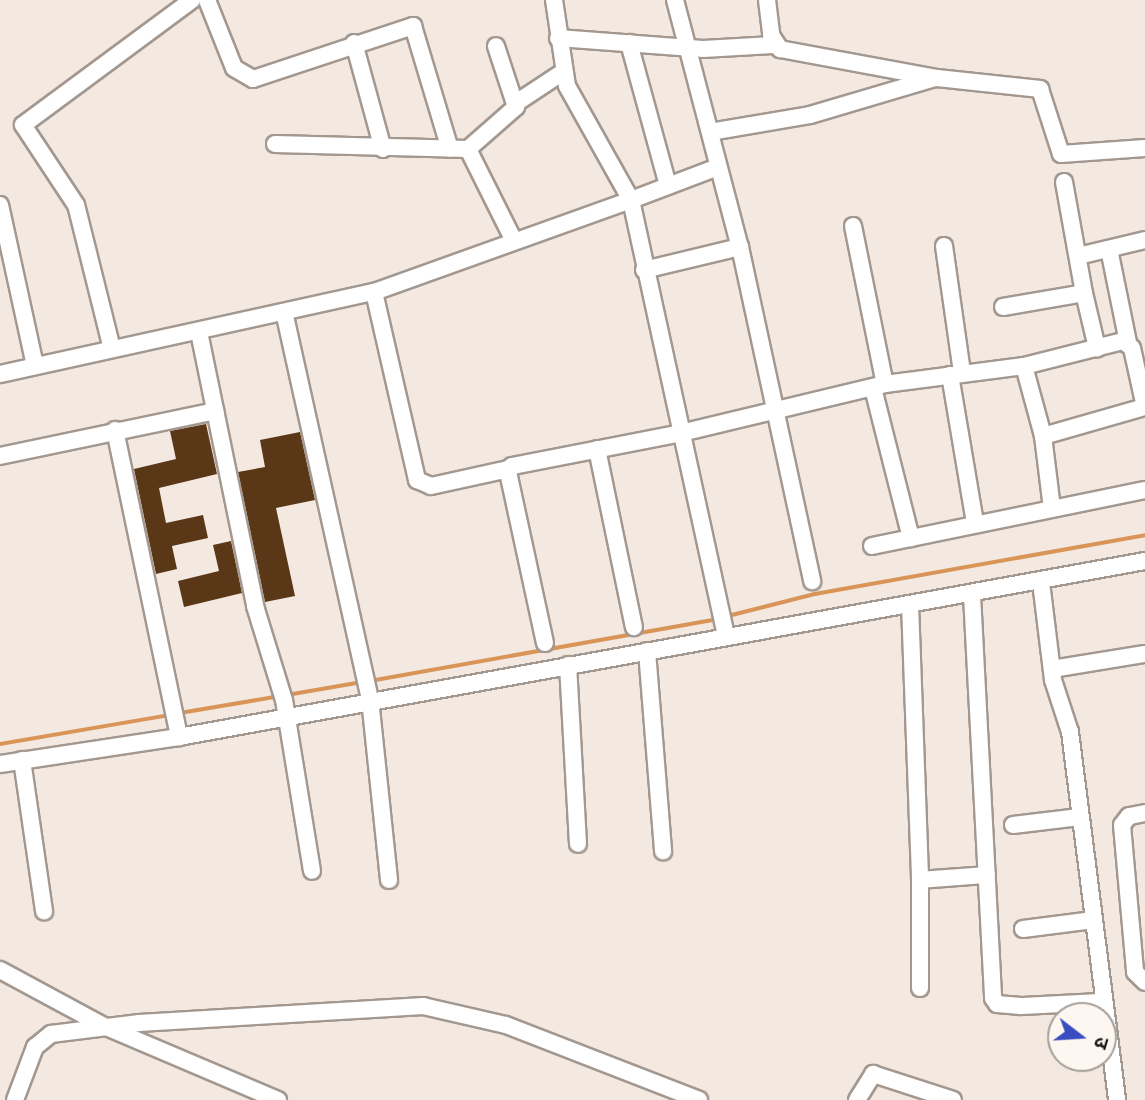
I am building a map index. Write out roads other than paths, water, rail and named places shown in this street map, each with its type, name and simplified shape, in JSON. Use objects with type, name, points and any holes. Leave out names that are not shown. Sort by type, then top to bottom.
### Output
[{"type":"street","points":[[207,0],[234,68],[247,78],[272,77],[354,43],[416,27],[450,149]]},
{"type":"street","points":[[554,0],[564,72],[631,200],[644,270],[724,625]]},
{"type":"street","points":[[675,0],[685,47],[740,247],[812,581]]},
{"type":"street","points":[[767,0],[773,45]]},
{"type":"street","points":[[112,349],[76,205],[23,125],[186,1]]},
{"type":"street","points":[[558,38],[685,47],[773,45],[937,78],[1040,89],[1064,156],[1145,148]]},
{"type":"street","points":[[354,43],[383,149]]},
{"type":"street","points":[[629,43],[668,186]]},
{"type":"street","points":[[275,144],[383,149],[468,149],[512,116],[516,103],[496,46]]},
{"type":"street","points":[[516,103],[564,72]]},
{"type":"street","points":[[710,132],[810,115],[937,78]]},
{"type":"street","points":[[468,149],[513,239]]},
{"type":"street","points":[[0,374],[112,349],[285,316],[373,292],[513,239],[631,200],[718,167]]},
{"type":"street","points":[[1064,182],[1097,348]]},
{"type":"street","points":[[0,205],[35,365]]},
{"type":"street","points":[[853,226],[879,386],[911,538]]},
{"type":"street","points":[[1078,256],[1145,240]]},
{"type":"street","points":[[944,246],[956,373],[975,523]]},
{"type":"street","points":[[644,270],[740,247]]},
{"type":"street","points":[[1043,436],[1144,407],[1109,248]]},
{"type":"street","points":[[373,292],[417,480],[431,486],[681,433],[879,386],[956,373],[1024,366],[1128,342]]},
{"type":"street","points":[[1003,307],[1084,293]]},
{"type":"street","points":[[285,316],[368,690],[389,880]]},
{"type":"street","points":[[199,332],[255,606],[286,707],[312,871]]},
{"type":"street","points":[[1024,366],[1043,436],[1052,508]]},
{"type":"street","points":[[0,456],[215,411]]},
{"type":"street","points":[[115,430],[178,723]]},
{"type":"street","points":[[597,449],[635,627]]},
{"type":"street","points":[[508,469],[545,643]]},
{"type":"street","points":[[872,546],[1145,490]]},
{"type":"street","points":[[0,764],[178,723],[286,707],[368,690],[647,651],[724,625],[972,595],[1145,561]]},
{"type":"street","points":[[1041,582],[1052,669],[1070,732],[1101,1002]]},
{"type":"street","points":[[972,595],[995,1002],[1021,1006],[1047,1005]]},
{"type":"street","points":[[910,604],[920,880],[920,988]]},
{"type":"street","points":[[647,651],[663,851]]},
{"type":"street","points":[[1052,669],[1145,654]]},
{"type":"street","points":[[568,664],[578,844]]},
{"type":"street","points":[[22,760],[44,911]]},
{"type":"street","points":[[1145,814],[1129,816],[1122,825],[1138,897],[1135,972],[1145,982]]},
{"type":"street","points":[[1013,825],[1080,817]]},
{"type":"street","points":[[920,880],[987,875]]},
{"type":"street","points":[[1023,929],[1093,920]]},
{"type":"street","points":[[0,970],[106,1027],[278,1100]]},
{"type":"street","points":[[15,1100],[40,1039],[106,1027],[441,1008],[506,1025],[699,1100]]},
{"type":"street","points":[[1112,1072],[1117,1100]]},
{"type":"street","points":[[857,1100],[873,1074],[953,1100]]},
{"type":"waterway","points":[[728,616],[815,594],[1145,535]]},
{"type":"waterway","points":[[370,681],[717,619]]},
{"type":"waterway","points":[[287,695],[362,682]]},
{"type":"waterway","points":[[180,713],[280,696]]},
{"type":"waterway","points":[[0,744],[169,715]]}]
